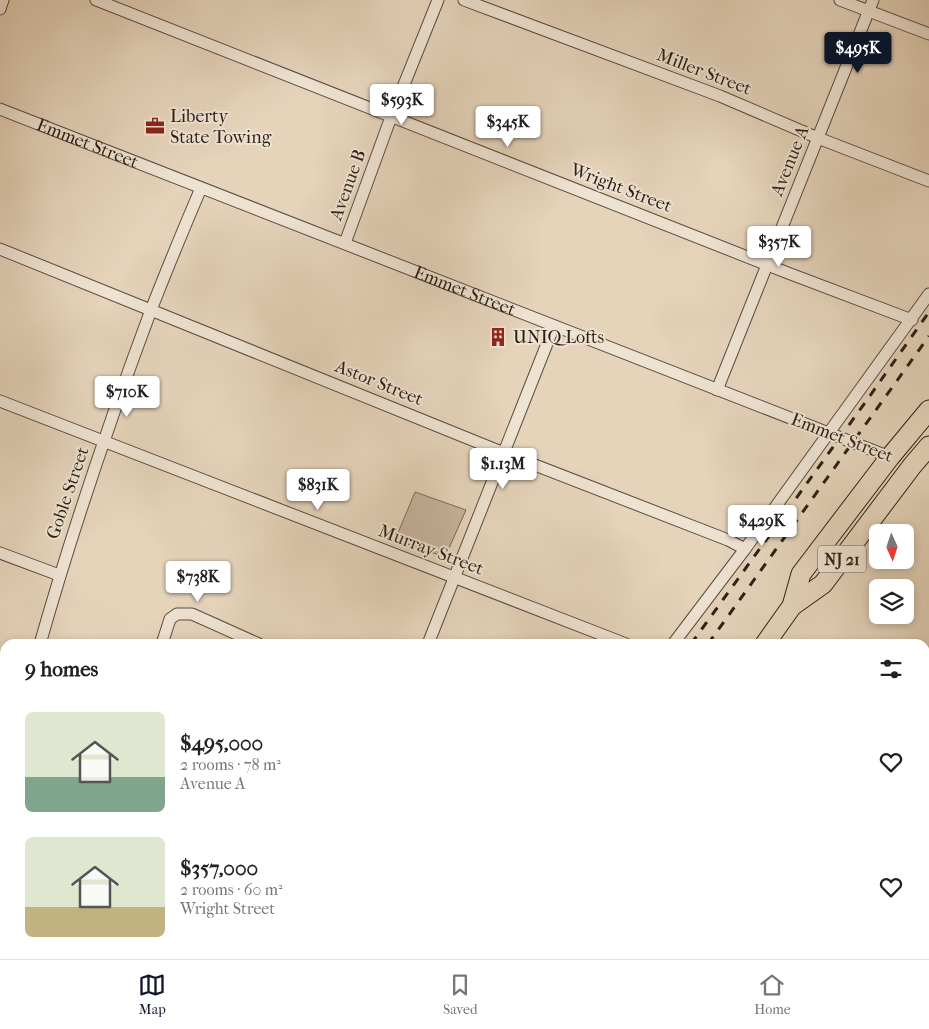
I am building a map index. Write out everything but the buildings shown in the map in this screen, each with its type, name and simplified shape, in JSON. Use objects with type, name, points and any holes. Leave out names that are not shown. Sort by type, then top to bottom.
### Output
[{"type":"main road","name":"NJ 21","points":[[792,606],[801,574],[890,457],[929,410]]},
{"type":"main road","name":"NJ 21","points":[[769,639],[792,606],[822,584],[921,469],[929,446]]},
{"type":"main road","name":"Emmet Street","points":[[890,457],[921,469]]},
{"type":"street","points":[[0,9],[3,0]]},
{"type":"street","name":"Wright Street","points":[[96,0],[788,273],[912,320]]},
{"type":"street","name":"Avenue B","points":[[346,244],[391,117],[438,0]]},
{"type":"street","name":"Miller Street","points":[[464,0],[720,96],[818,138],[929,181]]},
{"type":"street","points":[[840,0],[870,5],[929,34]]},
{"type":"street","name":"Avenue A","points":[[717,390],[870,5]]},
{"type":"street","name":"Emmet Street","points":[[0,109],[890,457]]},
{"type":"street","name":"Goble Street","points":[[41,639],[59,575],[104,442],[151,310],[201,188]]},
{"type":"street","name":"Astor Street","points":[[0,248],[504,453],[745,548]]},
{"type":"street","points":[[677,639],[829,434],[929,294]]},
{"type":"street","points":[[430,639],[554,326]]},
{"type":"street","name":"Murray Street","points":[[0,402],[613,639]]},
{"type":"street","points":[[0,553],[59,575]]},
{"type":"street","points":[[164,639],[170,620],[177,614],[192,614],[248,639]]},
{"type":"shaded area","points":[[415,492],[466,510],[445,557],[395,540]]},
{"type":"railway","points":[[695,639],[929,312]]},
{"type":"railway","points":[[712,639],[929,336]]},
{"type":"place","name":"Liberty State Towing","points":[[155,126]]},
{"type":"place","name":"UNIQ Lofts","points":[[498,337]]}]
